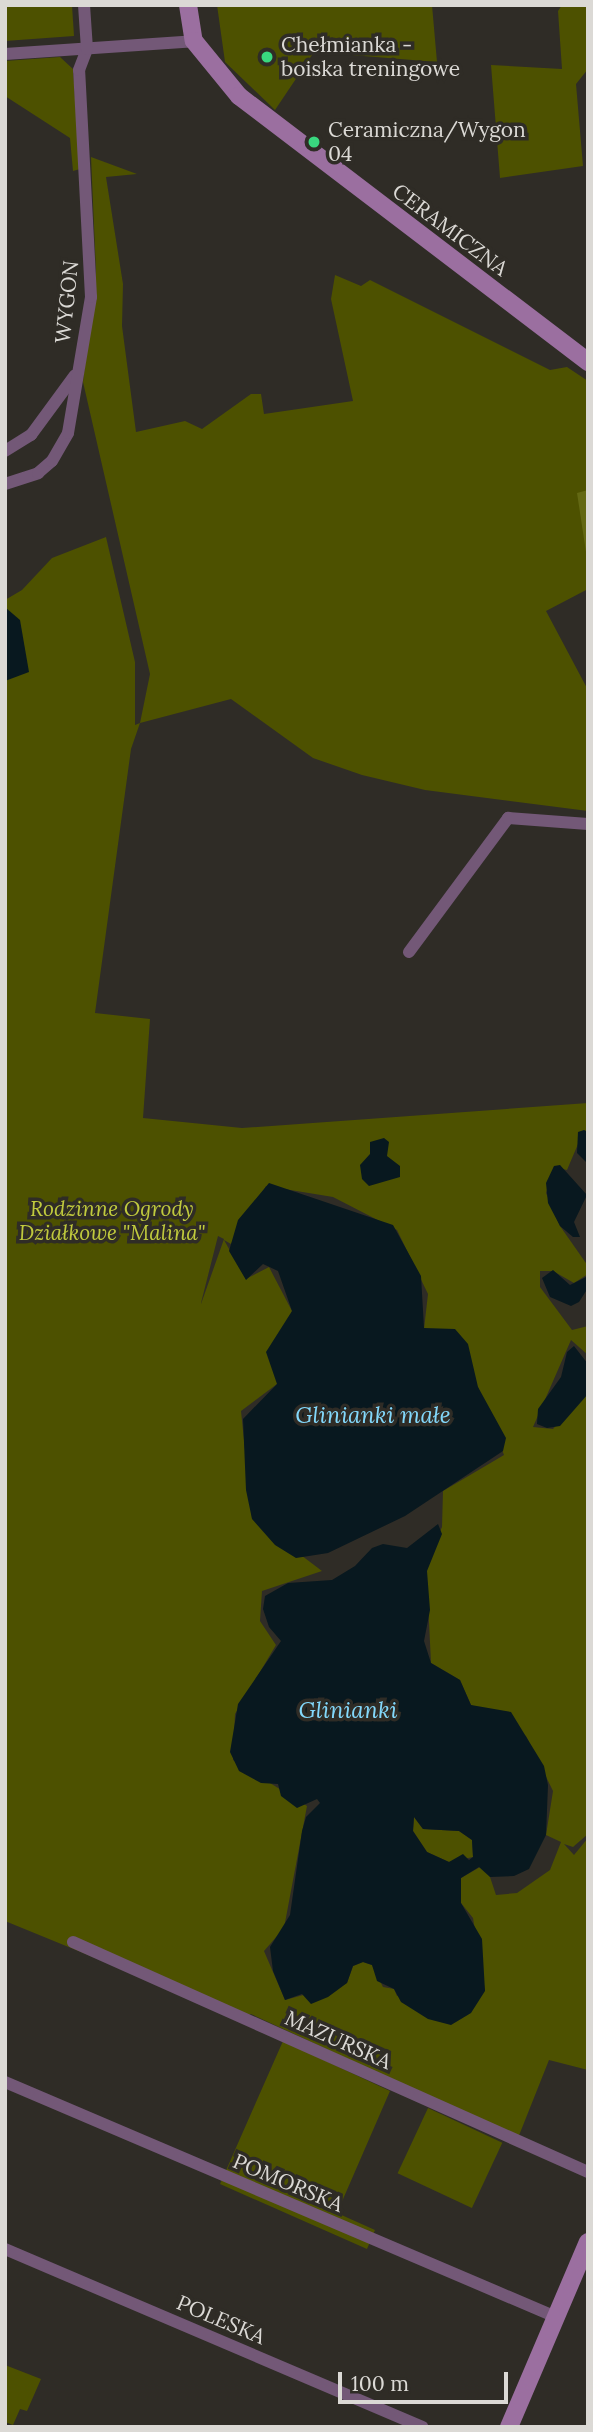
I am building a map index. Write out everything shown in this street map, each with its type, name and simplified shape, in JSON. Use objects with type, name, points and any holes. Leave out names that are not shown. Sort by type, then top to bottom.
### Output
[{"type":"street","name":"WYGON","points":[[5,484],[38,473],[52,461],[68,433],[79,370],[92,265],[79,70],[87,49],[84,5]]},
{"type":"street","points":[[5,54],[194,41],[188,5]]},
{"type":"street","name":"CERAMICZNA","points":[[194,41],[247,104],[588,362]]},
{"type":"street","points":[[5,451],[31,435],[79,370]]},
{"type":"street","points":[[409,952],[508,818],[588,824]]},
{"type":"street","name":"MAZURSKA","points":[[73,1942],[588,2172]]},
{"type":"street","name":"POMORSKA","points":[[5,2082],[556,2317]]},
{"type":"street","points":[[509,2427],[588,2242]]},
{"type":"street","name":"POLESKA","points":[[5,2249],[423,2427]]},
{"type":"green space","points":[[5,5],[72,5],[74,36],[5,41]]},
{"type":"green space","name":"Chełmianka - boiska treningowe","points":[[217,5],[432,5],[437,62],[314,52],[275,110],[225,62]]},
{"type":"green space","points":[[562,5],[588,5],[588,69],[576,84],[583,166],[500,178],[491,65],[562,69],[558,11]]},
{"type":"green space","points":[[60,57],[73,69],[80,169],[73,171],[70,138],[5,96],[5,61]]},
{"type":"green space","points":[[91,157],[137,174],[106,177],[123,284],[122,326],[136,432],[185,421],[202,429],[251,394],[261,394],[264,414],[353,401],[331,299],[335,275],[361,286],[370,280],[550,370],[567,367],[588,381],[588,589],[546,611],[588,690],[588,811],[425,790],[362,775],[313,758],[231,699],[140,723],[150,674],[83,382],[96,271]]},
{"type":"green space","name":"Rodzinne Ogrody Działkowe \"Malina\"","points":[[106,537],[135,662],[135,725],[140,723],[131,749],[95,1013],[150,1019],[143,1118],[242,1128],[588,1103],[588,1133],[584,1130],[567,1170],[554,1167],[546,1193],[560,1226],[588,1266],[588,1274],[574,1283],[553,1271],[540,1271],[540,1287],[572,1330],[588,1326],[588,1355],[571,1340],[533,1427],[553,1429],[588,1389],[588,1834],[573,1847],[564,1844],[574,1855],[588,1838],[588,2070],[549,2060],[518,2138],[251,2014],[242,2018],[5,1921],[5,600],[22,590],[52,558]],"holes":[[[266,1186],[333,1197],[397,1230],[428,1294],[424,1329],[478,1387],[504,1455],[443,1491],[442,1527],[426,1561],[431,1663],[460,1680],[471,1705],[526,1736],[553,1791],[546,1835],[561,1842],[550,1870],[517,1893],[496,1895],[488,1871],[480,1867],[461,1878],[461,1903],[473,1918],[485,1991],[397,1996],[394,1989],[383,1987],[372,1965],[363,1962],[353,1966],[347,1983],[285,2000],[264,1951],[284,1928],[307,1806],[233,1760],[235,1714],[276,1645],[260,1621],[262,1591],[322,1571],[252,1518],[241,1411],[277,1384],[292,1311],[269,1267],[246,1279],[224,1240],[231,1244]],[[218,1236],[224,1239],[201,1304],[201,1303]]]},
{"type":"green space","points":[[414,1817],[423,1829],[459,1831],[472,1840],[473,1857],[449,1862],[427,1852],[413,1831]]},
{"type":"green space","points":[[283,2041],[390,2091],[337,2213],[375,2230],[367,2249],[220,2184]]},
{"type":"green space","points":[[428,2108],[502,2143],[472,2208],[398,2173]]},
{"type":"green space","points":[[5,2365],[41,2379],[27,2411],[20,2409],[13,2425],[5,2422]]},
{"type":"shaded area","points":[[588,490],[588,565],[577,493]]},
{"type":"water","points":[[6,608],[20,620],[29,672],[5,681]]},
{"type":"water","points":[[578,1132],[588,1132],[588,1164],[577,1153]]},
{"type":"water","points":[[384,1138],[389,1142],[387,1156],[400,1166],[400,1177],[369,1186],[362,1179],[360,1165],[370,1154],[370,1142]]},
{"type":"water","points":[[560,1165],[587,1195],[574,1222],[580,1237],[573,1237],[560,1226],[548,1203],[546,1183],[554,1166]]},
{"type":"water","name":"Glinianki małe","points":[[269,1183],[393,1225],[421,1276],[424,1328],[455,1329],[468,1344],[478,1387],[506,1438],[503,1451],[405,1516],[328,1553],[296,1558],[275,1545],[252,1519],[246,1490],[243,1419],[277,1384],[266,1352],[292,1311],[278,1271],[263,1264],[246,1280],[229,1251],[238,1220]]},
{"type":"water","points":[[553,1270],[570,1285],[588,1276],[588,1288],[579,1302],[571,1306],[550,1297],[542,1278]]},
{"type":"water","points":[[574,1346],[588,1364],[588,1394],[560,1426],[547,1428],[537,1424],[538,1409],[561,1377],[567,1352]]},
{"type":"water","name":"Glinianki","points":[[438,1524],[442,1534],[427,1571],[430,1610],[424,1641],[431,1663],[460,1680],[471,1705],[511,1712],[544,1766],[548,1785],[546,1835],[529,1869],[514,1876],[490,1877],[479,1867],[461,1878],[461,1903],[482,1939],[485,1991],[471,2013],[451,2025],[428,2019],[401,2002],[394,1989],[377,1981],[372,1965],[363,1962],[353,1966],[347,1983],[328,1997],[311,2004],[302,1994],[285,2000],[273,1971],[270,1947],[290,1915],[306,1817],[320,1803],[317,1799],[297,1808],[281,1796],[278,1784],[261,1783],[239,1771],[230,1752],[238,1704],[281,1641],[269,1627],[263,1609],[265,1596],[288,1583],[332,1580],[355,1566],[372,1548],[383,1544],[407,1548]],"holes":[[[414,1817],[423,1829],[459,1831],[472,1840],[473,1857],[469,1860],[463,1854],[449,1862],[427,1852],[413,1831]]]},
{"type":"place","name":"Chełmianka - boiska treningowe","points":[[267,57]]},
{"type":"place","name":"Ceramiczna/Wygon 04","points":[[314,142]]}]
